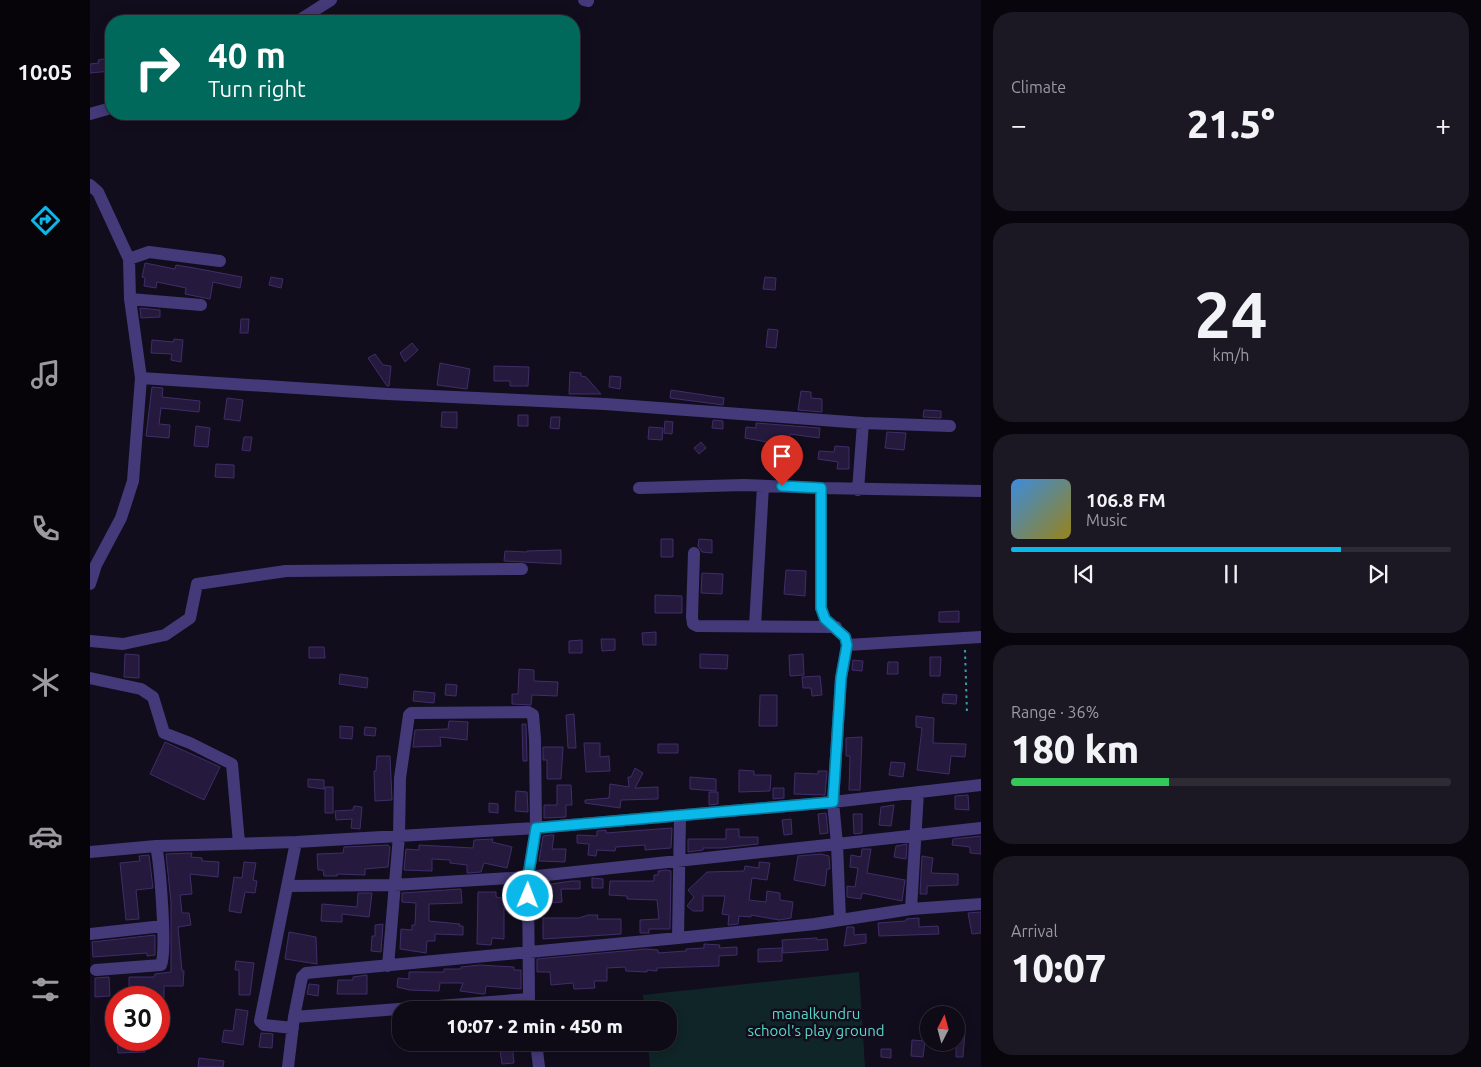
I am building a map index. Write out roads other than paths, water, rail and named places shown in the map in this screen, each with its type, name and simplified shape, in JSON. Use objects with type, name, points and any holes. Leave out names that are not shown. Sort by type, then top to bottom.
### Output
[{"type":"street","points":[[307,15],[331,0]]},
{"type":"street","points":[[90,114],[105,110]]},
{"type":"street","points":[[90,185],[98,192],[129,259],[130,300],[141,378],[134,481],[121,518],[96,565],[90,584]]},
{"type":"street","points":[[129,259],[149,252],[220,260]]},
{"type":"street","points":[[130,300],[201,305]]},
{"type":"street","points":[[141,378],[388,394],[605,404],[863,423],[950,426]]},
{"type":"street","points":[[858,490],[863,423]]},
{"type":"street","points":[[638,488],[763,486],[858,490],[981,491]]},
{"type":"street","points":[[755,626],[763,486]]},
{"type":"street","points":[[821,488],[821,608],[825,619],[845,637],[847,645],[841,678],[833,802],[840,919]]},
{"type":"street","points":[[694,553],[693,624],[836,627]]},
{"type":"street","points":[[90,641],[124,644],[165,635],[190,618],[198,584],[286,571],[522,570]]},
{"type":"street","points":[[847,645],[981,637]]},
{"type":"street","points":[[90,678],[141,689],[153,697],[164,733],[190,743],[232,764],[239,843]]},
{"type":"street","points":[[388,966],[399,836],[400,778],[407,721],[411,713],[522,710],[533,715],[535,738],[536,828],[528,877],[530,1001]]},
{"type":"street","points":[[90,852],[156,846],[296,842],[536,828],[680,817],[981,785]]},
{"type":"street","points":[[911,909],[918,792]]},
{"type":"street","points":[[678,938],[680,817]]},
{"type":"street","points":[[288,886],[394,885],[528,877],[981,828]]},
{"type":"street","points":[[296,842],[260,1021],[264,1025],[392,1015]]},
{"type":"street","points":[[96,970],[161,965],[164,958],[163,926],[156,846]]},
{"type":"street","points":[[288,1067],[293,1023],[302,977],[306,973],[678,938],[911,909],[981,904]]},
{"type":"street","points":[[90,934],[163,926]]},
{"type":"street","points":[[537,1051],[539,1067]]},
{"type":"park label","name":"manalkundru school's play ground","points":[[816,1022]]}]
